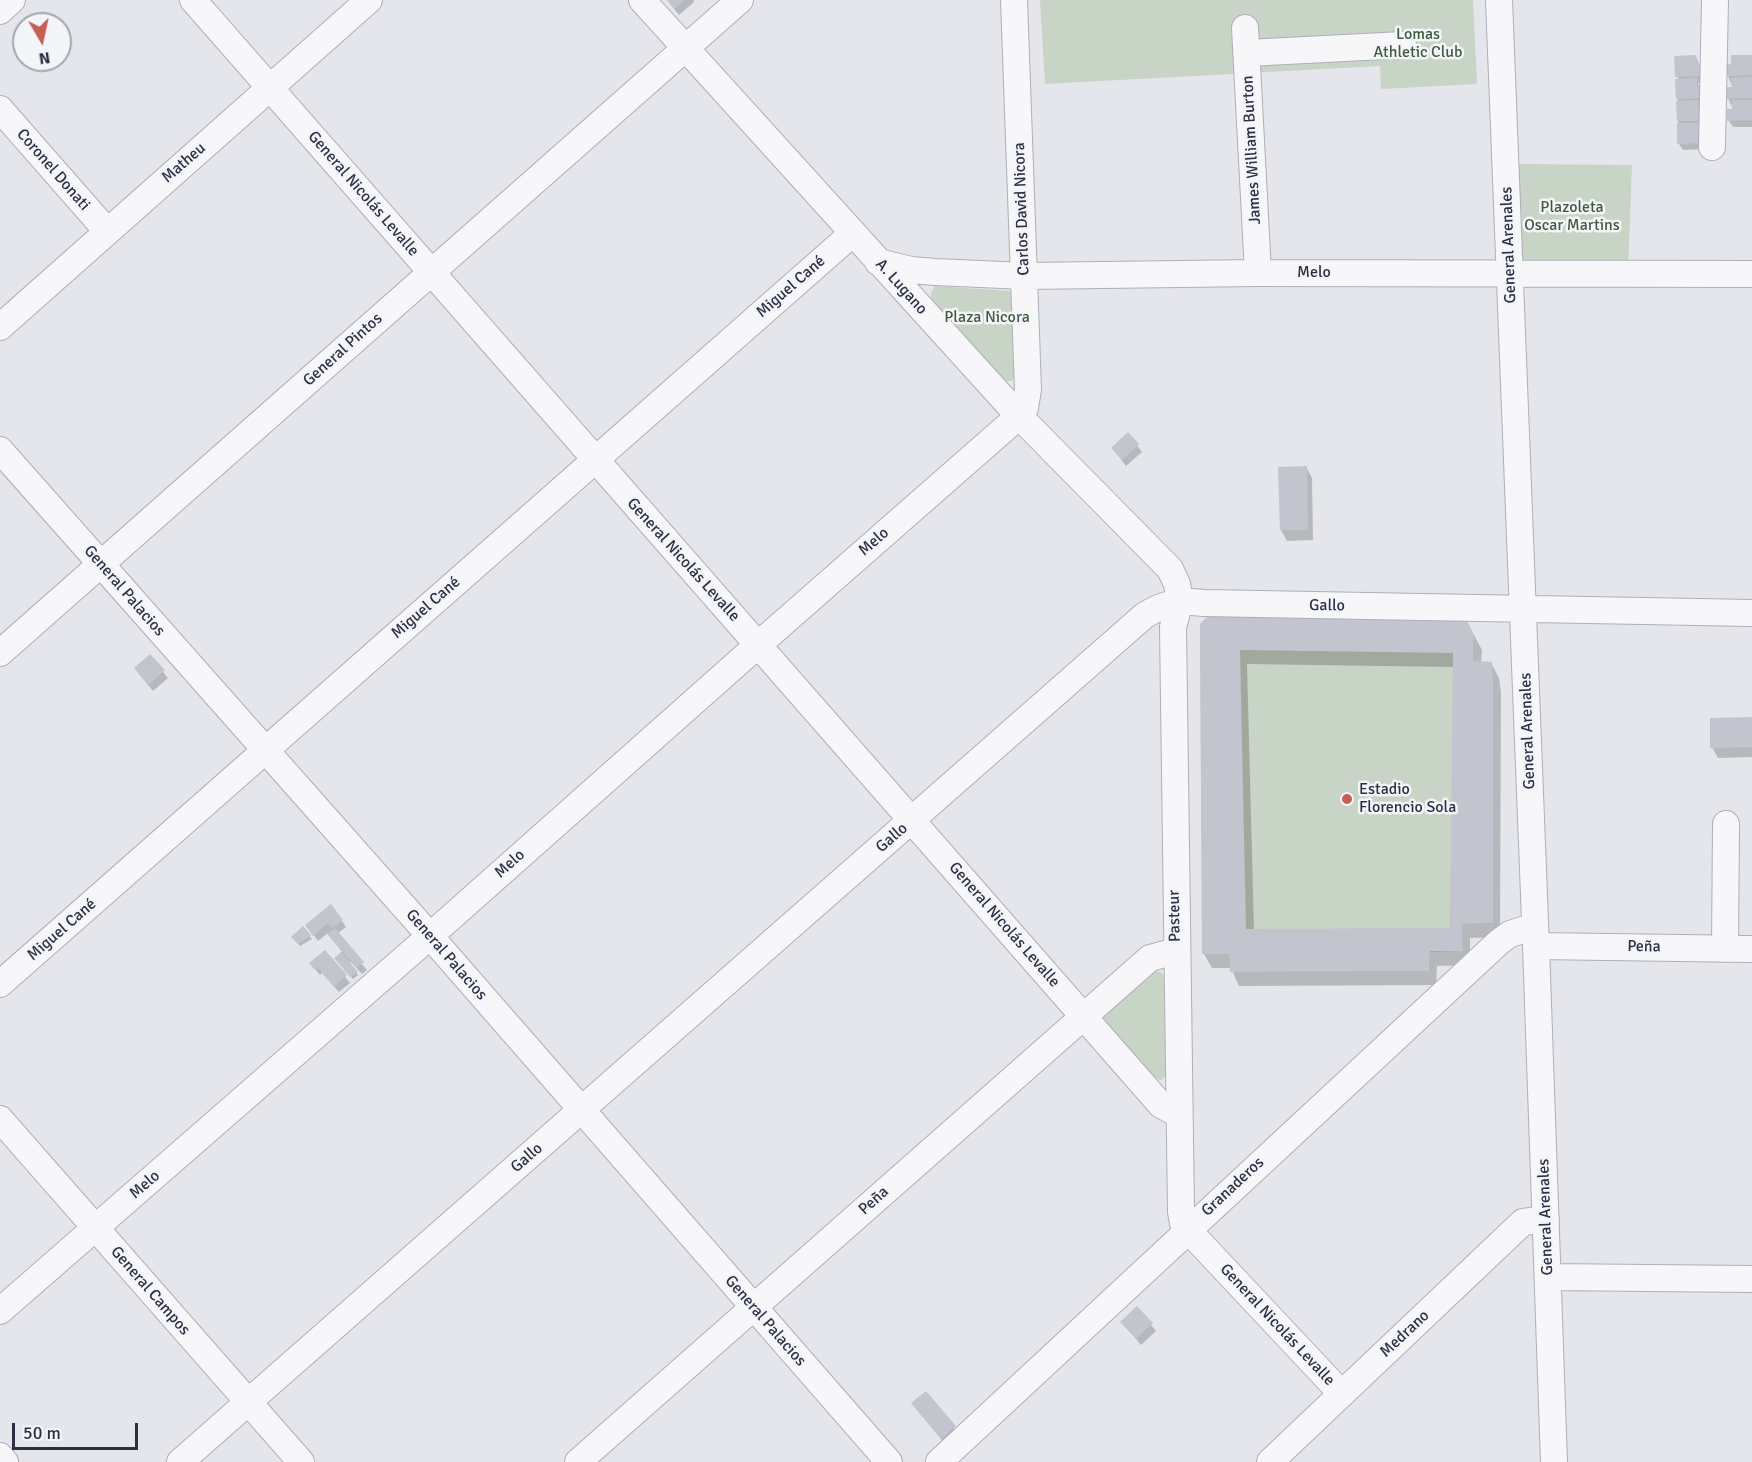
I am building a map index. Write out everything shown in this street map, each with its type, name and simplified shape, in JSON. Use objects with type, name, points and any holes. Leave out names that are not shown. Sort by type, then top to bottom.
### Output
[{"type":"street","points":[[0,11],[12,0]]},
{"type":"street","name":"General Nicolás Levalle","points":[[193,0],[1161,1106],[1178,1114]]},
{"type":"street","name":"Matheu","points":[[0,327],[369,0]]},
{"type":"street","name":"A. Lugano","points":[[642,0],[1019,416],[1170,569],[1177,584],[1179,601]]},
{"type":"street","name":"General Pintos","points":[[0,653],[740,0]]},
{"type":"street","name":"Carlos David Nicora","points":[[1014,0],[1028,389],[1025,408],[1019,416]]},
{"type":"street","name":"General Arenales","points":[[1499,0],[1524,609],[1554,1462]]},
{"type":"street","points":[[1712,147],[1715,0]]},
{"type":"street","name":"James William Burton","points":[[1245,28],[1258,273]]},
{"type":"street","points":[[1247,53],[1403,45]]},
{"type":"street","name":"Coronel Donati","points":[[0,109],[107,231]]},
{"type":"street","name":"Miguel Cané","points":[[0,984],[853,233]]},
{"type":"street","name":"Melo","points":[[878,262],[911,270],[1025,276],[1258,273],[1752,274]]},
{"type":"street","name":"Melo","points":[[0,1311],[430,936],[1019,416]]},
{"type":"street","name":"General Palacios","points":[[0,450],[430,936],[889,1462]]},
{"type":"street","name":"Gallo","points":[[180,1462],[1145,615],[1179,601],[1752,613]]},
{"type":"street","name":"Pasteur","points":[[1179,601],[1173,627],[1178,1114],[1181,1212],[1183,1223],[1188,1229]]},
{"type":"street","points":[[1725,948],[1726,824]]},
{"type":"street","name":"Granaderos","points":[[939,1462],[1499,942],[1510,934],[1536,936]]},
{"type":"street","name":"Peña","points":[[1536,936],[1752,949]]},
{"type":"street","name":"Peña","points":[[578,1462],[1150,958],[1176,951]]},
{"type":"street","name":"General Campos","points":[[0,1119],[301,1462]]},
{"type":"street","name":"Medrano","points":[[1270,1462],[1523,1222],[1546,1219]]},
{"type":"street","name":"General Nicolás Levalle","points":[[1188,1229],[1342,1395]]},
{"type":"street","points":[[1548,1277],[1752,1279]]},
{"type":"street","points":[[0,1456],[5,1462]]},
{"type":"green space","name":"Lomas Athletic Club","points":[[1040,0],[1473,0],[1477,84],[1381,89],[1380,66],[1045,84]]},
{"type":"green space","name":"Plazoleta Oscar Martins","points":[[1513,164],[1632,165],[1628,270],[1516,269]]},
{"type":"green space","name":"Plaza Nicora","points":[[935,286],[1012,291],[1016,373],[1012,381],[1006,381],[931,301],[931,293]]},
{"type":"green space","name":"Estadio Florencio Sola","points":[[1210,614],[1465,616],[1474,635],[1473,661],[1492,662],[1493,923],[1462,924],[1463,951],[1430,952],[1429,971],[1230,972],[1229,954],[1202,954],[1200,624]]},
{"type":"green space","points":[[1150,971],[1161,972],[1166,980],[1166,1076],[1161,1080],[1154,1078],[1105,1025],[1102,1017]]},
{"type":"building","points":[[667,0],[685,0],[674,9]]},
{"type":"building","points":[[1696,55],[1697,64],[1702,64],[1703,76],[1675,77],[1674,56]]},
{"type":"building","points":[[1731,55],[1752,55],[1752,75],[1727,76],[1726,65],[1731,64]]},
{"type":"building","points":[[1752,77],[1752,98],[1727,99],[1726,87],[1732,87],[1731,78]]},
{"type":"building","points":[[1697,78],[1697,87],[1703,87],[1703,98],[1676,99],[1675,79]]},
{"type":"building","points":[[1698,100],[1698,109],[1703,109],[1704,121],[1677,121],[1676,101]]},
{"type":"building","points":[[1732,100],[1752,100],[1752,120],[1727,121],[1727,109],[1732,109]]},
{"type":"building","points":[[1677,123],[1699,123],[1699,132],[1704,131],[1705,143],[1677,144]]},
{"type":"building","points":[[1128,432],[1139,444],[1122,460],[1111,448]]},
{"type":"building","points":[[1307,466],[1308,530],[1280,530],[1278,467]]},
{"type":"building","points":[[1210,614],[1465,616],[1474,635],[1473,661],[1492,662],[1493,923],[1462,924],[1463,951],[1430,951],[1429,971],[1230,972],[1229,954],[1202,954],[1200,624]],"holes":[[[1240,650],[1453,653],[1450,928],[1246,929]]]},
{"type":"building","points":[[150,654],[165,670],[149,685],[134,668]]},
{"type":"building","points":[[1752,717],[1752,747],[1710,748],[1710,718]]},
{"type":"building","points":[[331,904],[343,920],[332,928],[328,923],[313,936],[305,925]]},
{"type":"building","points":[[303,926],[311,935],[298,944],[291,937]]},
{"type":"building","points":[[335,928],[364,962],[357,968],[327,934]]},
{"type":"building","points":[[325,950],[347,975],[334,987],[318,968],[315,970],[309,963]]},
{"type":"building","points":[[341,952],[358,972],[350,977],[334,958]]},
{"type":"building","points":[[1137,1306],[1153,1323],[1136,1339],[1120,1322]]},
{"type":"building","points":[[926,1391],[956,1426],[941,1439],[911,1403]]},
{"type":"place","name":"Estadio Florencio Sola","points":[[1347,799]]}]
